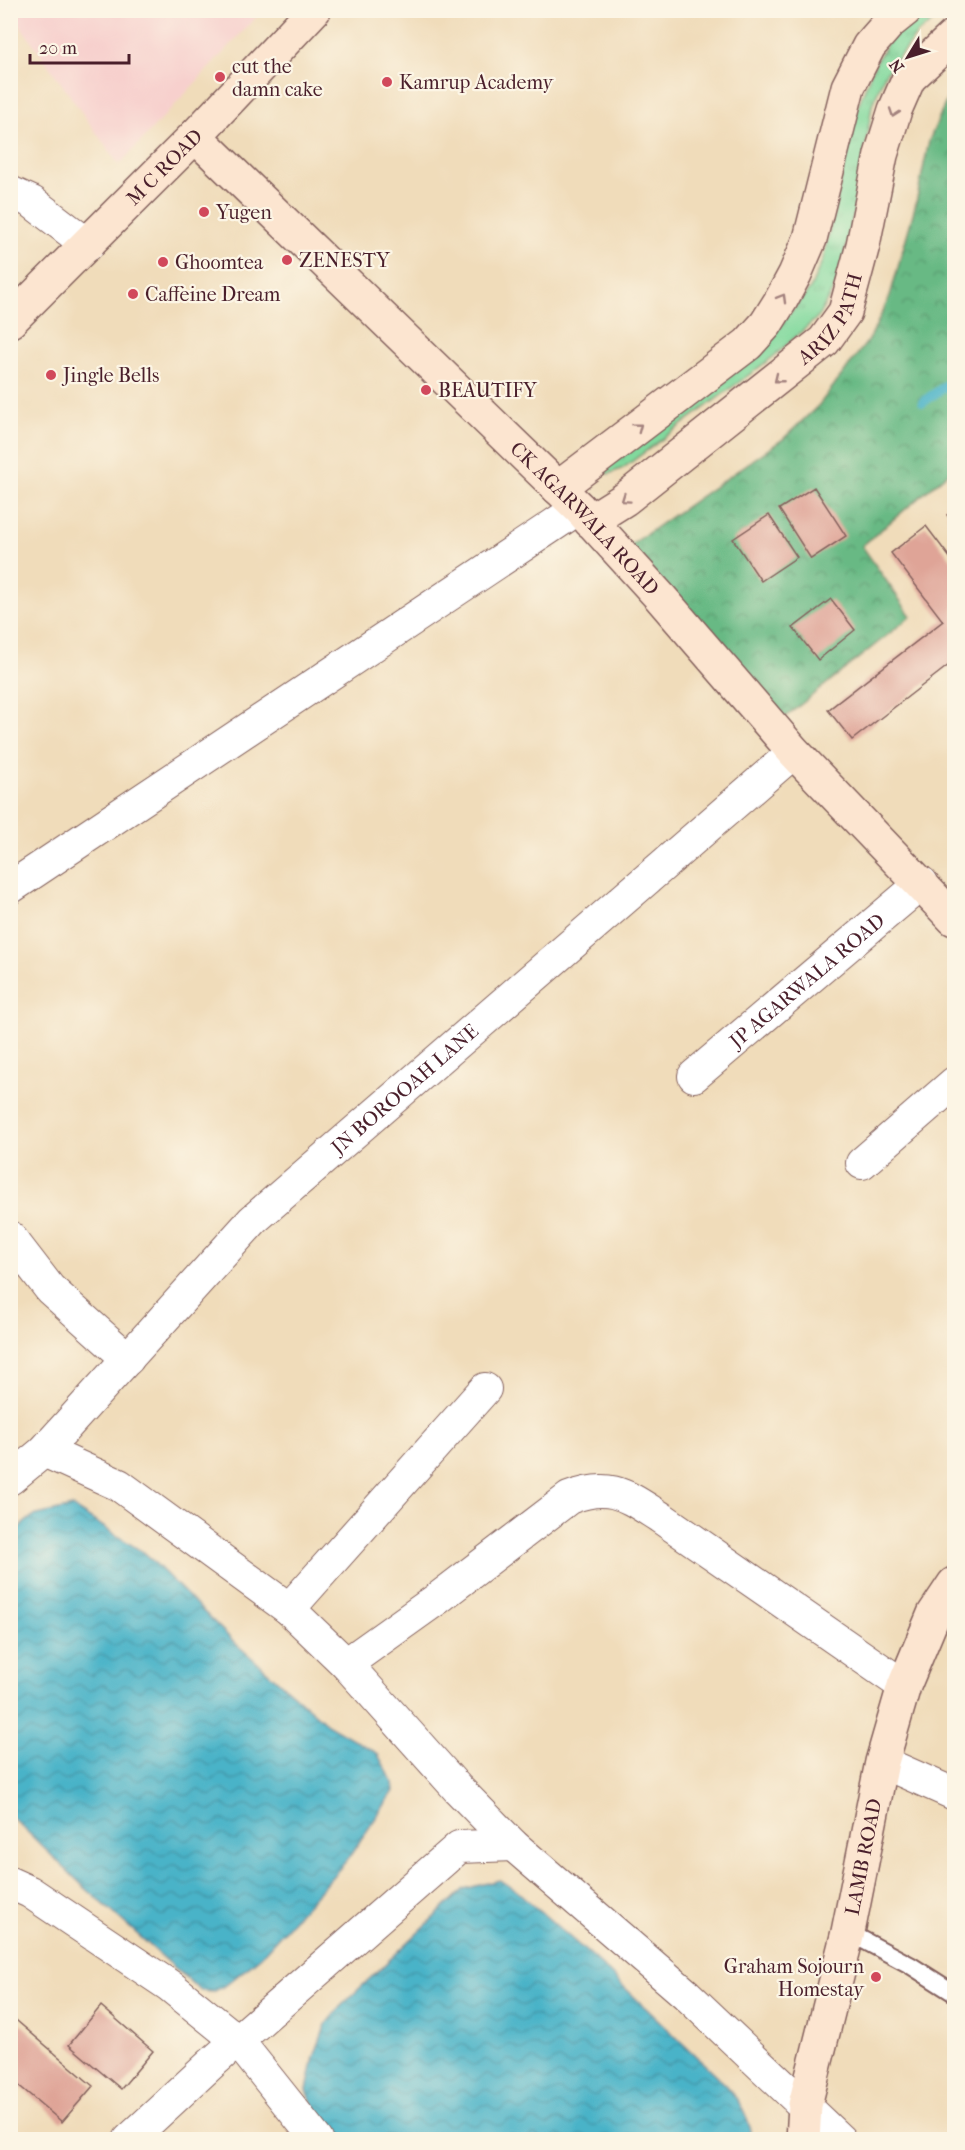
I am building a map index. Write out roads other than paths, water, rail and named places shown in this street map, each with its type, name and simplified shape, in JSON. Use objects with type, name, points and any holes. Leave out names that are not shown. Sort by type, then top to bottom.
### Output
[{"type":"street","name":"M C ROAD","points":[[10,321],[195,136],[314,10]]},
{"type":"street","points":[[10,888],[576,506],[747,344],[766,324],[795,274],[810,238],[848,87],[869,46],[890,22],[905,10]]},
{"type":"street","name":"ARIZ PATH","points":[[576,506],[651,479],[824,341],[845,312],[863,245],[881,155],[894,110],[909,78],[954,36]]},
{"type":"street","name":"CK AGARWALA ROAD","points":[[195,136],[576,506],[661,598],[794,752],[954,919]]},
{"type":"street","points":[[10,192],[32,202],[88,245]]},
{"type":"street","name":"JN BOROOAH LANE","points":[[10,1479],[44,1451],[253,1220],[794,752]]},
{"type":"street","name":"JP AGARWALA ROAD","points":[[694,1076],[922,883]]},
{"type":"street","points":[[862,1163],[954,1083]]},
{"type":"street","points":[[10,1237],[50,1289],[128,1359]]},
{"type":"street","points":[[289,1609],[485,1389]]},
{"type":"street","points":[[44,1451],[119,1485],[289,1609],[346,1664],[458,1789],[513,1845],[687,1995],[840,2139]]},
{"type":"street","points":[[346,1664],[437,1599],[569,1498],[588,1491],[609,1490],[632,1499],[660,1517],[904,1686]]},
{"type":"street","name":"LAMB ROAD","points":[[803,2139],[805,2105],[848,1932],[882,1762],[904,1686],[944,1617],[954,1584]]},
{"type":"street","points":[[882,1762],[954,1794]]},
{"type":"street","points":[[458,1789],[459,1847]]},
{"type":"street","points":[[129,2139],[459,1847],[513,1845]]},
{"type":"street","points":[[10,1883],[30,1892],[170,1986],[238,2041],[317,2139]]},
{"type":"lane","points":[[848,1932],[910,1965],[954,1993]]},
{"type":"water","points":[[72,1507],[146,1554],[235,1643],[327,1724],[377,1753],[393,1782],[394,1791],[347,1860],[260,1957],[226,1985],[213,1992],[201,1991],[81,1884],[11,1816],[11,1534],[33,1516]]},
{"type":"water","points":[[500,1880],[517,1891],[597,1961],[727,2086],[747,2118],[750,2139],[340,2139],[315,2110],[307,2090],[314,2057],[326,2024],[340,2007],[464,1889]]},
{"type":"waterway","points":[[923,402],[954,380]]},
{"type":"place","name":"cut the damn cake","points":[[220,77]]},
{"type":"place","name":"Kamrup Academy","points":[[387,82]]},
{"type":"place","name":"Yugen","points":[[204,212]]},
{"type":"place","name":"ZENESTY","points":[[287,260]]},
{"type":"place","name":"Ghoomtea","points":[[163,262]]},
{"type":"place","name":"Caffeine Dream","points":[[133,294]]},
{"type":"place","name":"Jingle Bells","points":[[51,375]]},
{"type":"place","name":"BEAUTIFY","points":[[426,390]]},
{"type":"place","name":"Graham Sojourn Homestay","points":[[876,1977]]}]
